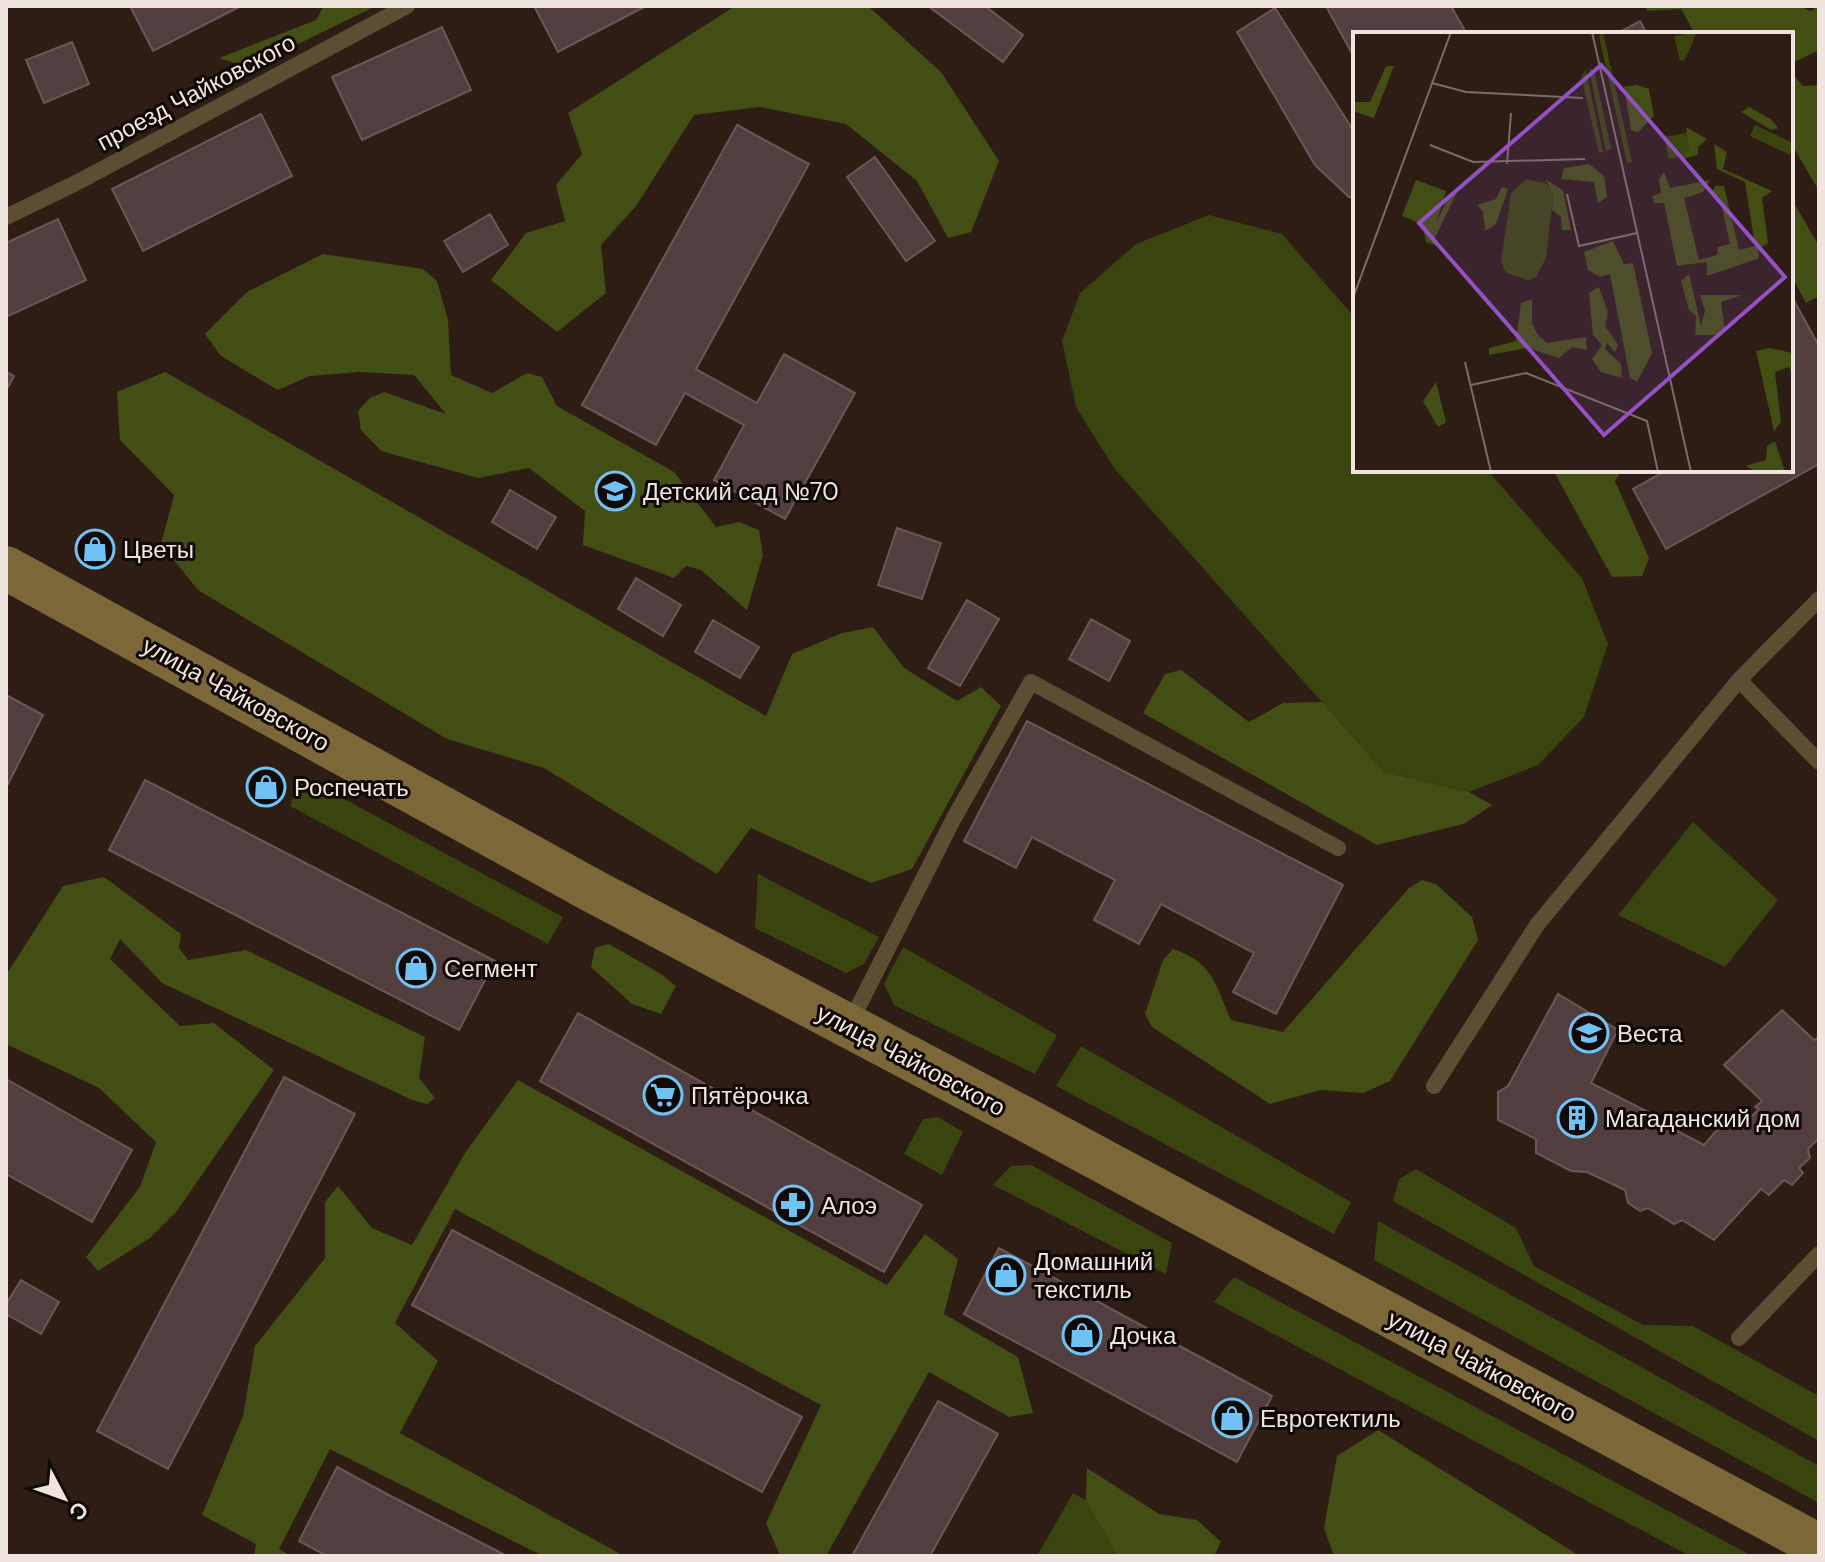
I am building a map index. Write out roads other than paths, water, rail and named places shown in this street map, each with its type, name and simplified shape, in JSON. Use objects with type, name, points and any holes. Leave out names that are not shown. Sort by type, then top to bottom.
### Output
[{"type":"main road","name":"улица Чайковского","points":[[6,568],[593,891],[1819,1546]]},
{"type":"lane","name":"проезд Чайковского","points":[[6,217],[78,182],[407,6]]},
{"type":"lane","points":[[1434,1086],[1537,925],[1739,680],[1819,599]]},
{"type":"lane","points":[[1739,680],[1819,762]]},
{"type":"lane","points":[[849,1027],[954,818],[1031,682],[1338,848]]},
{"type":"lane","points":[[1739,1338],[1819,1254]]},
{"type":"place","name":"Детский сад №70","points":[[615,491]]},
{"type":"place","name":"Цветы","points":[[95,549]]},
{"type":"place","name":"Роспечать","points":[[266,787]]},
{"type":"place","name":"Сегмент","points":[[416,968]]},
{"type":"place","name":"Веста","points":[[1589,1033]]},
{"type":"place","name":"Пятёрочка","points":[[663,1095]]},
{"type":"place","name":"Магаданский дом","points":[[1577,1118]]},
{"type":"place","name":"Алоэ","points":[[793,1205]]},
{"type":"place","name":"Домашний текстиль","points":[[1006,1275]]},
{"type":"place","name":"Дочка","points":[[1082,1335]]},
{"type":"place","name":"Евротектиль","points":[[1232,1418]]}]
